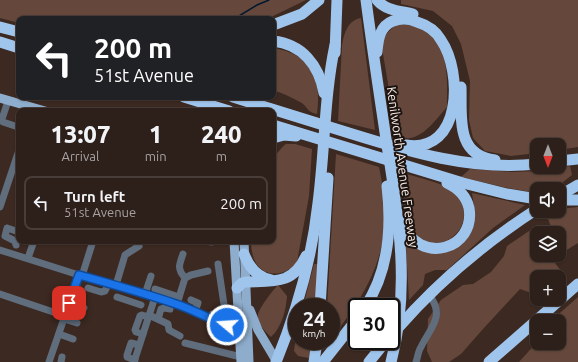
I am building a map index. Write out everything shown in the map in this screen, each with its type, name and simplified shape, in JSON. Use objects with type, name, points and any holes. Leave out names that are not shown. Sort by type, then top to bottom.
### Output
[{"type":"highway","points":[[276,24],[302,14],[319,0]]},
{"type":"highway","points":[[320,298],[329,109],[329,73],[335,45],[337,0]]},
{"type":"highway","name":"Kenilworth Avenue Freeway","points":[[366,0],[377,80],[380,122]]},
{"type":"highway","points":[[377,0],[383,6],[390,9],[425,17],[439,26],[446,35],[454,48],[458,66],[461,90],[463,134],[467,144],[473,151],[488,159],[530,163]]},
{"type":"highway","points":[[368,15],[380,122],[389,178],[388,244],[380,276],[370,298]]},
{"type":"highway","points":[[358,136],[406,146],[420,146],[438,138],[444,132],[450,119],[453,107],[454,85],[450,59],[447,50],[439,37],[424,25],[411,20],[402,19],[393,21],[384,27],[378,40],[377,80]]},
{"type":"highway","points":[[0,27],[16,31]]},
{"type":"highway","points":[[276,41],[293,46],[312,61],[320,77],[329,109]]},
{"type":"highway","points":[[0,42],[16,47]]},
{"type":"highway","points":[[191,100],[209,108]]},
{"type":"highway","points":[[194,100],[219,108]]},
{"type":"highway","points":[[242,100],[267,108]]},
{"type":"highway","points":[[256,100],[273,108]]},
{"type":"highway","points":[[276,110],[283,113]]},
{"type":"highway","points":[[276,111],[413,152],[443,159],[488,164],[530,164]]},
{"type":"highway","points":[[276,126],[463,183],[530,198]]},
{"type":"highway","points":[[276,137],[292,136],[326,141]]},
{"type":"highway","points":[[566,161],[578,158]]},
{"type":"highway","points":[[276,362],[300,293],[312,241],[326,159]]},
{"type":"highway","points":[[397,208],[402,223],[409,236],[414,242],[424,247],[434,249],[449,246],[460,238],[468,225],[468,207],[466,199],[460,191],[453,186],[412,168]]},
{"type":"highway","name":"Kenilworth Avenue Freeway","points":[[389,178],[397,208],[402,255],[402,301],[391,362]]},
{"type":"highway","points":[[566,192],[578,185]]},
{"type":"highway","points":[[566,200],[578,200]]},
{"type":"highway","points":[[400,326],[429,295],[482,248],[530,214]]},
{"type":"highway","points":[[242,285],[288,278],[299,268],[312,241]]},
{"type":"highway","points":[[244,254],[250,266],[256,273],[265,278],[277,280]]},
{"type":"highway","points":[[489,362],[578,284]]},
{"type":"highway","points":[[322,362],[348,330]]},
{"type":"highway","points":[[314,362],[316,350]]},
{"type":"highway","points":[[369,362],[379,350]]},
{"type":"main road","points":[[4,99],[28,108]]},
{"type":"main road","points":[[235,244],[242,285],[256,326],[276,362]]},
{"type":"main road","points":[[244,244],[242,285],[244,330],[249,362]]},
{"type":"main road","points":[[241,359],[247,298]]},
{"type":"main road","points":[[244,330],[266,344]]},
{"type":"street","points":[[4,99],[3,122],[16,126]]},
{"type":"street","points":[[0,207],[16,159]]},
{"type":"street","points":[[14,254],[16,245],[15,241],[5,236],[7,228],[16,231]]},
{"type":"street","points":[[28,258],[33,244]]},
{"type":"street","points":[[56,361],[59,334],[69,303],[92,244]]},
{"type":"street","points":[[88,288],[101,292],[105,291],[112,284],[125,255],[140,246]]},
{"type":"street","points":[[0,250],[145,294],[155,293],[179,297]]},
{"type":"street","points":[[183,254],[179,265],[180,272],[185,278]]},
{"type":"street","points":[[218,264],[227,325]]},
{"type":"street","points":[[177,304],[185,278],[208,271]]},
{"type":"street","points":[[145,294],[151,276]]},
{"type":"street","points":[[222,291],[242,285]]},
{"type":"street","points":[[128,289],[121,298],[142,305]]},
{"type":"street","points":[[155,293],[209,319],[244,330]]},
{"type":"street","points":[[134,361],[155,293]]},
{"type":"street","points":[[0,294],[77,323]]},
{"type":"street","points":[[416,362],[420,348],[436,319],[436,306],[429,295]]},
{"type":"street","points":[[191,300],[198,304],[195,312]]},
{"type":"street","points":[[69,303],[84,308]]},
{"type":"street","points":[[158,319],[161,309],[170,309]]},
{"type":"street","points":[[209,319],[212,314],[225,314]]},
{"type":"street","points":[[149,316],[168,324],[169,330],[180,336]]},
{"type":"street","points":[[59,334],[73,339]]},
{"type":"street","points":[[185,342],[241,359]]},
{"type":"shaded area","points":[[0,0],[306,0],[273,16],[16,16],[16,22],[0,18]]},
{"type":"shaded area","points":[[401,0],[578,0],[578,147],[566,149],[566,138],[530,138],[530,154],[511,156],[485,151],[473,138],[469,120],[470,81],[461,44],[452,26],[433,11],[401,4]]},
{"type":"shaded area","points":[[361,18],[375,130],[338,121],[343,40],[345,32],[350,24]]},
{"type":"shaded area","points":[[398,24],[415,26],[427,32],[436,40],[442,51],[447,78],[447,107],[421,134],[408,138],[397,136],[383,54],[385,36]]},
{"type":"shaded area","points":[[276,49],[297,56],[305,62],[311,70],[318,89],[317,114],[311,112],[300,102],[276,91]]},
{"type":"shaded area","points":[[286,144],[295,144],[312,149],[309,196],[297,262],[285,272],[274,274],[264,271],[255,262],[251,244],[276,244],[276,154]]},
{"type":"shaded area","points":[[336,154],[379,167],[384,195],[384,231],[381,248],[370,280],[361,298],[348,298],[348,316],[340,328],[340,298],[328,298]]},
{"type":"shaded area","points":[[570,166],[572,175],[563,182],[530,182],[530,192],[461,177],[470,169],[512,172],[530,171],[530,174],[566,174],[566,167]]},
{"type":"shaded area","points":[[403,173],[447,187],[458,195],[463,205],[464,218],[460,228],[454,236],[446,241],[427,243],[418,238],[411,230],[405,210]]},
{"type":"shaded area","points":[[472,193],[525,205],[493,228],[447,270],[435,270],[425,274],[423,285],[409,300],[406,247],[409,243],[428,252],[473,225],[475,213]]},
{"type":"shaded area","points":[[578,207],[578,243],[566,251],[566,226],[551,226],[548,219],[566,218],[566,208]]},
{"type":"shaded area","points":[[529,231],[530,262],[554,262],[560,270],[530,270],[530,293],[520,289],[461,354],[449,362],[432,362],[427,351],[428,319],[441,300],[463,285],[473,284],[491,272],[504,256],[507,246]]},
{"type":"shaded area","points":[[314,264],[318,264],[316,298],[305,298]]},
{"type":"shaded area","points":[[278,285],[287,296],[281,323],[271,337],[258,321],[258,315],[263,304]]},
{"type":"shaded area","points":[[578,297],[578,362],[519,362],[530,350],[566,350],[566,314],[559,314]]},
{"type":"shaded area","points":[[310,350],[309,358],[298,356],[294,351]]},
{"type":"waterway","points":[[239,16],[257,5],[269,0]]},
{"type":"route","points":[[69,303],[79,275],[166,300],[190,309],[209,319],[227,325]]}]
